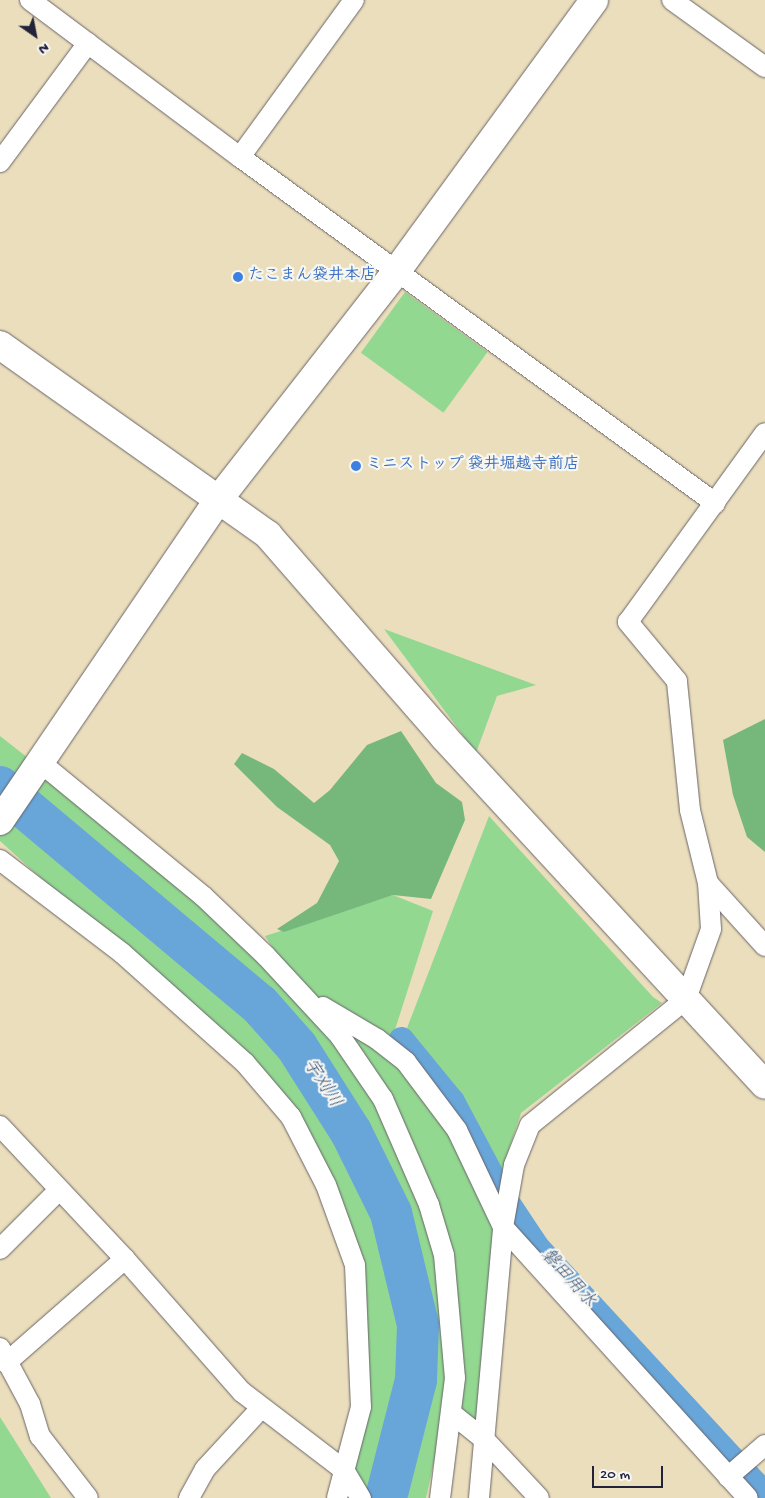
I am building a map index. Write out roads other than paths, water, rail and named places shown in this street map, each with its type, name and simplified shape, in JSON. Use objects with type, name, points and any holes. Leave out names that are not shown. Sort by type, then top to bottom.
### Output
[{"type":"street","points":[[30,0],[396,272],[715,503]]},
{"type":"street","points":[[240,157],[354,0]]},
{"type":"street","points":[[0,822],[218,500],[396,272],[594,0]]},
{"type":"street","points":[[672,0],[765,67]]},
{"type":"street","points":[[0,162],[88,42]]},
{"type":"street","points":[[0,345],[268,535],[444,737],[765,1086]]},
{"type":"street","points":[[479,1498],[503,1227],[514,1165],[530,1126],[686,999],[711,929],[708,883],[690,810],[677,682],[628,622],[765,433]]},
{"type":"street","points":[[39,767],[203,896],[307,998],[340,1036],[383,1099],[429,1205],[444,1255],[451,1313],[455,1378],[440,1498]]},
{"type":"street","points":[[0,860],[122,953],[245,1063],[291,1117],[326,1185],[356,1266],[361,1408],[352,1484],[338,1498]]},
{"type":"street","points":[[708,883],[765,946]]},
{"type":"street","points":[[307,998],[377,1039],[418,1076],[457,1130],[503,1227],[748,1498]]},
{"type":"street","points":[[0,1126],[125,1259],[242,1392],[352,1484]]},
{"type":"street","points":[[0,1249],[59,1190]]},
{"type":"street","points":[[88,1498],[40,1436],[30,1404],[3,1356],[125,1259]]},
{"type":"street","points":[[189,1498],[205,1469],[261,1408]]},
{"type":"street","points":[[451,1413],[485,1440],[539,1498]]},
{"type":"street","points":[[728,1477],[765,1445]]},
{"type":"waterway","name":"宇刈川","points":[[0,787],[259,1004],[297,1047],[351,1132],[391,1213],[418,1325],[416,1380],[386,1498]]},
{"type":"waterway","name":"磐田用水","points":[[401,1039],[452,1101],[501,1193],[537,1247],[765,1494]]},
{"type":"place","name":"たこまん袋井本店","points":[[238,277]]},
{"type":"place","name":"ミニストップ 袋井堀越寺前店","points":[[356,466]]}]
